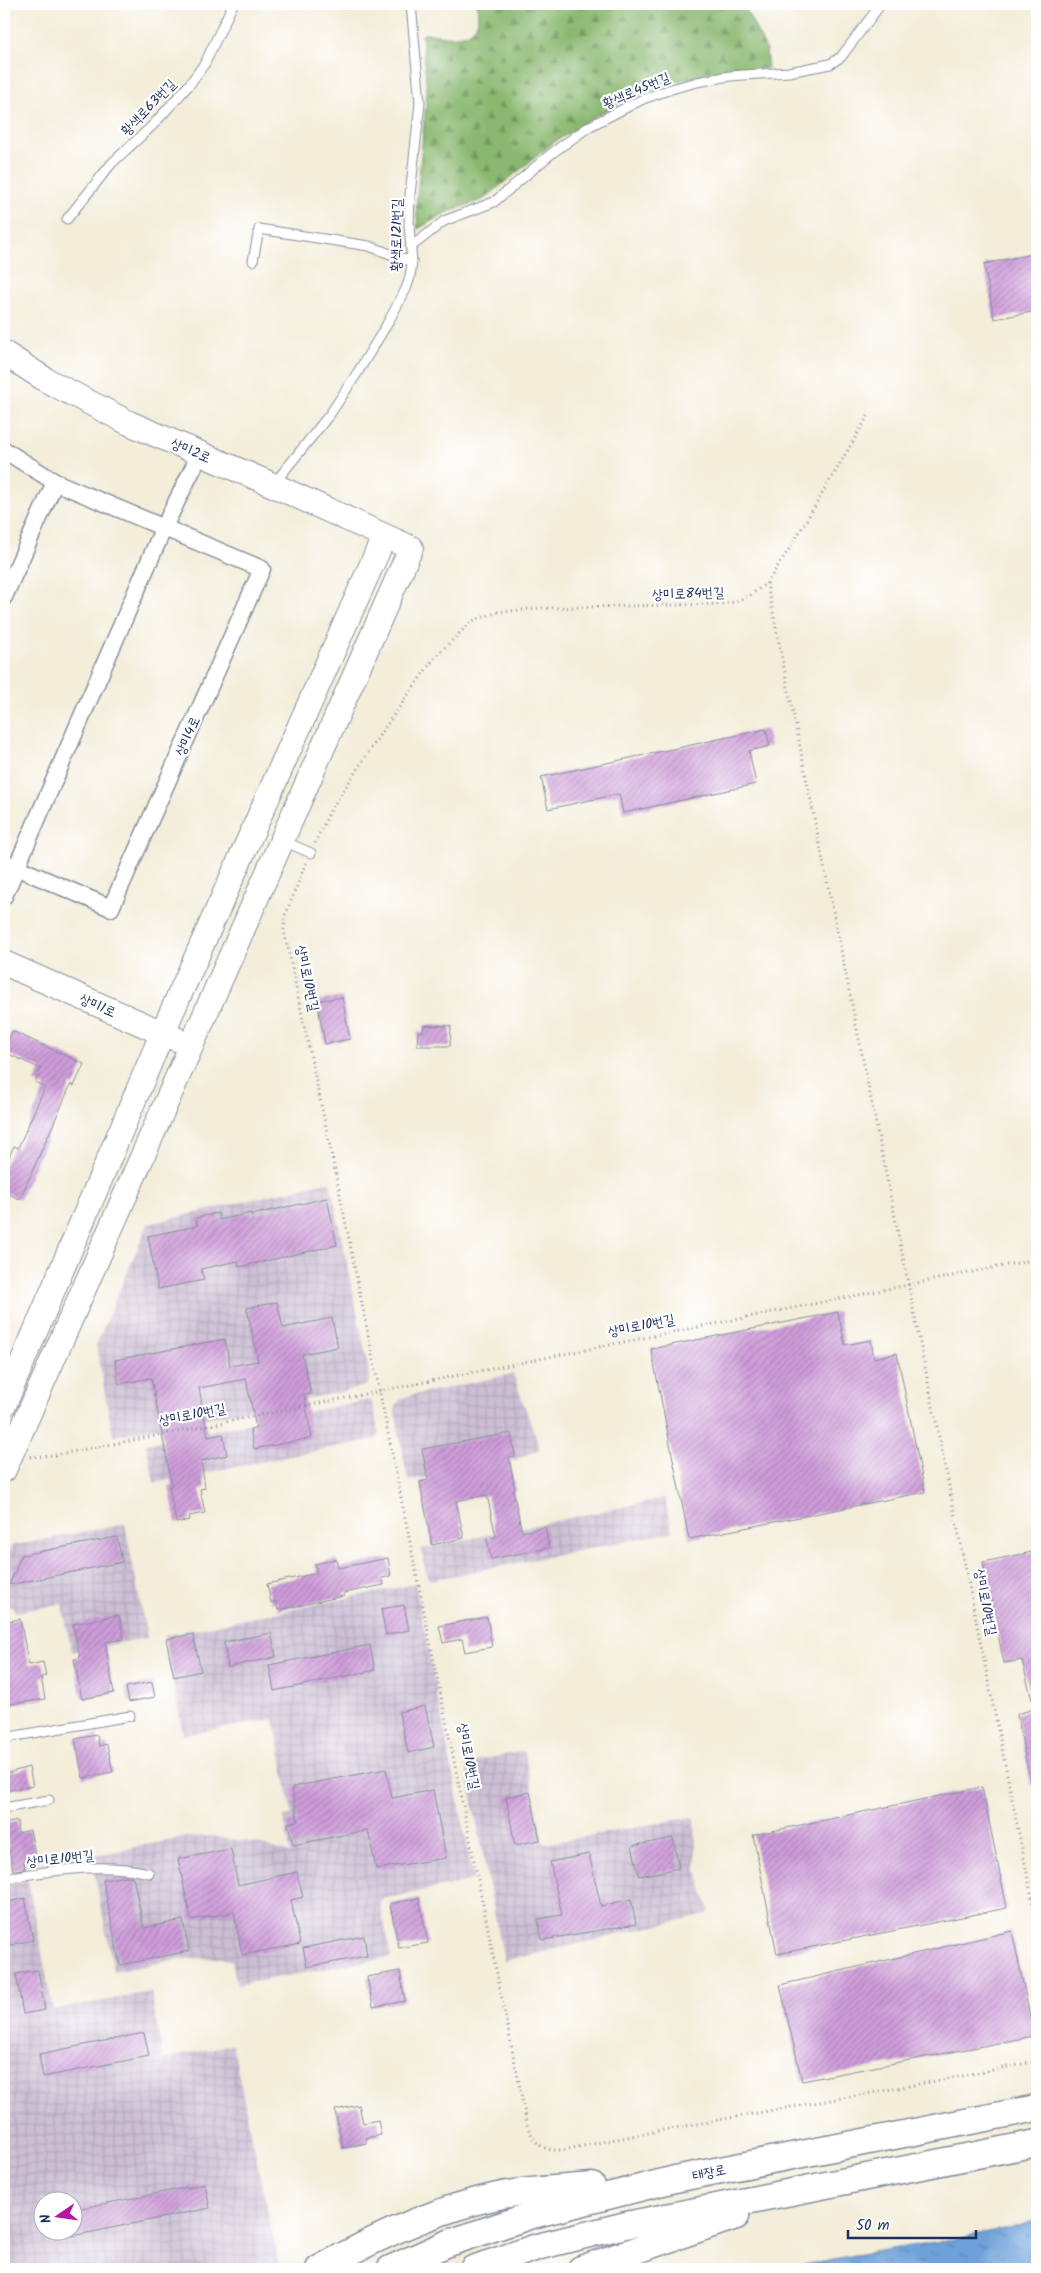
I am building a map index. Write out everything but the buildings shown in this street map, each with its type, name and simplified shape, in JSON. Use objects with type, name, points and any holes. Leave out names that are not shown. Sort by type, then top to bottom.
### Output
[{"type":"main road","name":"태장로","points":[[390,2269],[446,2244],[530,2216],[675,2179],[1037,2108]]},
{"type":"main road","points":[[473,2269],[537,2247],[626,2225],[1037,2143]]},
{"type":"main road","points":[[318,2269],[360,2246],[426,2218],[499,2195],[675,2179]]},
{"type":"main road","points":[[581,2269],[826,2185]]},
{"type":"street","name":"상미2로","points":[[4,353],[80,400],[411,548],[283,840]]},
{"type":"street","name":"상미4로","points":[[4,450],[55,482],[262,569],[111,908],[10,865]]},
{"type":"street","points":[[4,896],[10,865],[164,527],[200,454]]},
{"type":"street","points":[[4,597],[55,482]]},
{"type":"street","points":[[4,1405],[162,1034],[384,537]]},
{"type":"street","points":[[7,1462],[283,840]]},
{"type":"street","name":"상미1로","points":[[4,963],[162,1034],[192,1045]]},
{"type":"lane","name":"황색로63번길","points":[[67,220],[112,163],[164,114],[189,85],[210,54],[234,4]]},
{"type":"lane","name":"황색로121번길","points":[[272,485],[330,414],[356,375],[406,289],[412,262],[409,224],[410,195],[420,104],[411,4]]},
{"type":"lane","name":"황색로45번길","points":[[412,247],[444,221],[494,202],[552,153],[585,130],[643,99],[671,89],[730,76],[789,72],[830,64],[841,57],[881,4]]},
{"type":"lane","points":[[253,261],[259,229],[370,246],[412,262]]},
{"type":"lane","points":[[283,840],[311,853]]},
{"type":"lane","points":[[4,1738],[130,1716]]},
{"type":"lane","points":[[4,1808],[49,1800]]},
{"type":"lane","name":"상미로10번길","points":[[4,1878],[91,1867],[128,1868],[149,1872]]},
{"type":"path","name":"상미로84번길","points":[[472,620],[484,615],[513,610],[584,606],[718,604],[734,602],[749,596],[767,583],[796,538],[868,416]]},
{"type":"path","points":[[767,583],[908,1286]]},
{"type":"path","name":"상미로10번길","points":[[472,620],[435,657],[330,811],[283,924],[476,1861],[528,2128],[532,2138],[541,2146],[550,2151],[563,2150],[1037,2061]]},
{"type":"path","name":"상미로10번길","points":[[7,1462],[28,1457],[55,1455],[1037,1259]]},
{"type":"path","name":"상미로10번길","points":[[908,1286],[1037,1923]]},
{"type":"shaded area","points":[[330,1181],[371,1380],[367,1385],[347,1391],[113,1436],[96,1345],[148,1224]]},
{"type":"shaded area","points":[[513,1374],[540,1449],[515,1460],[408,1481],[395,1408],[400,1400],[408,1396]]},
{"type":"shaded area","points":[[367,1400],[372,1402],[379,1435],[376,1439],[154,1483],[146,1444]]},
{"type":"shaded area","points":[[665,1498],[672,1532],[431,1580],[427,1577],[421,1549]]},
{"type":"shaded area","points":[[125,1524],[147,1638],[72,1652],[62,1604],[16,1612],[12,1607],[4,1607],[4,1567],[11,1546]]},
{"type":"shaded area","points":[[415,1584],[474,1880],[383,1899],[380,1903],[391,1957],[237,1985],[232,1961],[221,1958],[179,1959],[114,1972],[91,1856],[186,1837],[210,1836],[251,1842],[290,1853],[284,1817],[292,1815],[274,1719],[183,1735],[164,1636]]},
{"type":"shaded area","points":[[524,1751],[544,1844],[692,1817],[695,1820],[696,1868],[709,1910],[707,1914],[504,1961],[465,1763]]},
{"type":"shaded area","points":[[28,1880],[53,2010],[151,1992],[163,2059],[232,2044],[280,2269],[4,2269],[4,1884]]},
{"type":"green space","points":[[477,4],[743,4],[766,49],[768,68],[701,76],[673,82],[633,97],[599,114],[553,143],[484,199],[443,214],[418,229],[416,206],[427,92],[422,35],[427,33],[455,36],[468,33],[477,23]]},
{"type":"water","points":[[1037,2219],[1037,2269],[783,2269],[854,2255],[954,2239],[1008,2228]]}]
